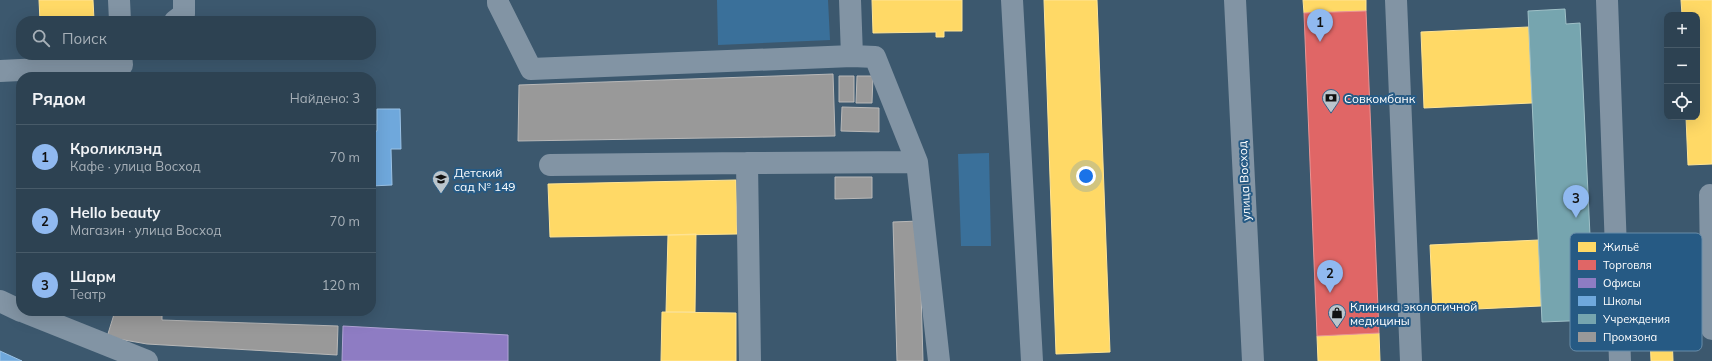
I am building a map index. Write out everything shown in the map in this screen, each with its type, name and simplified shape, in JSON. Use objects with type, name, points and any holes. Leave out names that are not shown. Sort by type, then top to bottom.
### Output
[{"type":"street","points":[[119,0],[120,16]]},
{"type":"street","points":[[182,16],[184,14],[184,0]]},
{"type":"street","points":[[498,0],[498,3],[531,69],[852,56],[875,57],[917,162],[939,361]]},
{"type":"street","points":[[850,0],[852,56]]},
{"type":"street","points":[[1012,0],[1032,361]]},
{"type":"street","name":"улица Восход","points":[[1235,0],[1253,361]]},
{"type":"street","points":[[1396,0],[1411,361]]},
{"type":"street","points":[[1608,0],[1616,233]]},
{"type":"street","points":[[0,71],[125,63]]},
{"type":"street","points":[[550,165],[917,162]]},
{"type":"street","points":[[747,163],[750,361]]},
{"type":"street","points":[[1710,195],[1712,329]]},
{"type":"street","points":[[0,301],[16,307]]},
{"type":"street","points":[[39,316],[103,353],[147,361]]},
{"type":"street","points":[[1620,351],[1620,361]]},
{"type":"shaded area","points":[[717,0],[828,0],[830,40],[718,45]]},
{"type":"shaded area","points":[[989,153],[991,246],[961,246],[958,154]]},
{"type":"building: Жильё","points":[[39,0],[93,0],[94,16],[40,16]]},
{"type":"building: Жильё","points":[[872,0],[962,0],[962,31],[944,31],[944,37],[936,37],[936,32],[873,33]]},
{"type":"building: Жильё","points":[[1044,0],[1097,0],[1110,352],[1056,354]]},
{"type":"building: Жильё","points":[[1303,0],[1366,0],[1366,11],[1304,13]]},
{"type":"building: Жильё","points":[[1681,0],[1712,0],[1712,164],[1688,165],[1686,120],[1700,120],[1700,12],[1682,12]]},
{"type":"building: Жильё","points":[[1529,27],[1532,103],[1424,108],[1421,32]]},
{"type":"building: Жильё","points":[[736,180],[737,234],[550,237],[548,184]]},
{"type":"building: Жильё","points":[[696,234],[695,312],[666,312],[668,235]]},
{"type":"building: Жильё","points":[[1539,240],[1541,306],[1433,311],[1430,245]]},
{"type":"building: Жильё","points":[[662,312],[736,313],[736,361],[661,361]]},
{"type":"building: Жильё","points":[[1379,333],[1380,361],[1318,361],[1317,336]]},
{"type":"building: Жильё","points":[[1651,351],[1673,351],[1673,361],[1651,361]]},
{"type":"building: Торговля","points":[[1366,11],[1379,333],[1317,336],[1304,13]]},
{"type":"building: Офисы","points":[[343,326],[508,335],[508,361],[342,361]]},
{"type":"building: Школы","points":[[377,109],[400,109],[401,149],[391,149],[392,185],[376,186]]},
{"type":"building: Школы","points":[[0,351],[22,361],[0,361]]},
{"type":"building: Учреждения","points":[[1565,9],[1566,24],[1580,23],[1590,233],[1570,233],[1570,321],[1542,322],[1528,11]]},
{"type":"building: Промзона","points":[[833,74],[835,136],[518,141],[519,85]]},
{"type":"building: Промзона","points":[[839,76],[854,76],[854,102],[839,102]]},
{"type":"building: Промзона","points":[[857,76],[873,76],[872,103],[856,103]]},
{"type":"building: Промзона","points":[[842,107],[879,108],[879,132],[841,131]]},
{"type":"building: Промзона","points":[[835,177],[872,177],[872,198],[835,199]]},
{"type":"building: Промзона","points":[[919,221],[923,361],[897,361],[893,222]]},
{"type":"building: Промзона","points":[[113,316],[162,316],[162,320],[338,326],[337,355],[147,344],[107,337]]},
{"type":"place","name":"Кроликлэнд","points":[[1320,42]]},
{"type":"place","name":"Совкомбанк","points":[[1331,113]]},
{"type":"place","name":"Детский сад № 149","points":[[441,194]]},
{"type":"place","name":"Шарм","points":[[1576,218]]},
{"type":"place","name":"Hello beauty","points":[[1330,293]]},
{"type":"place","name":"Клиника экологичной медицины","points":[[1337,328]]}]
